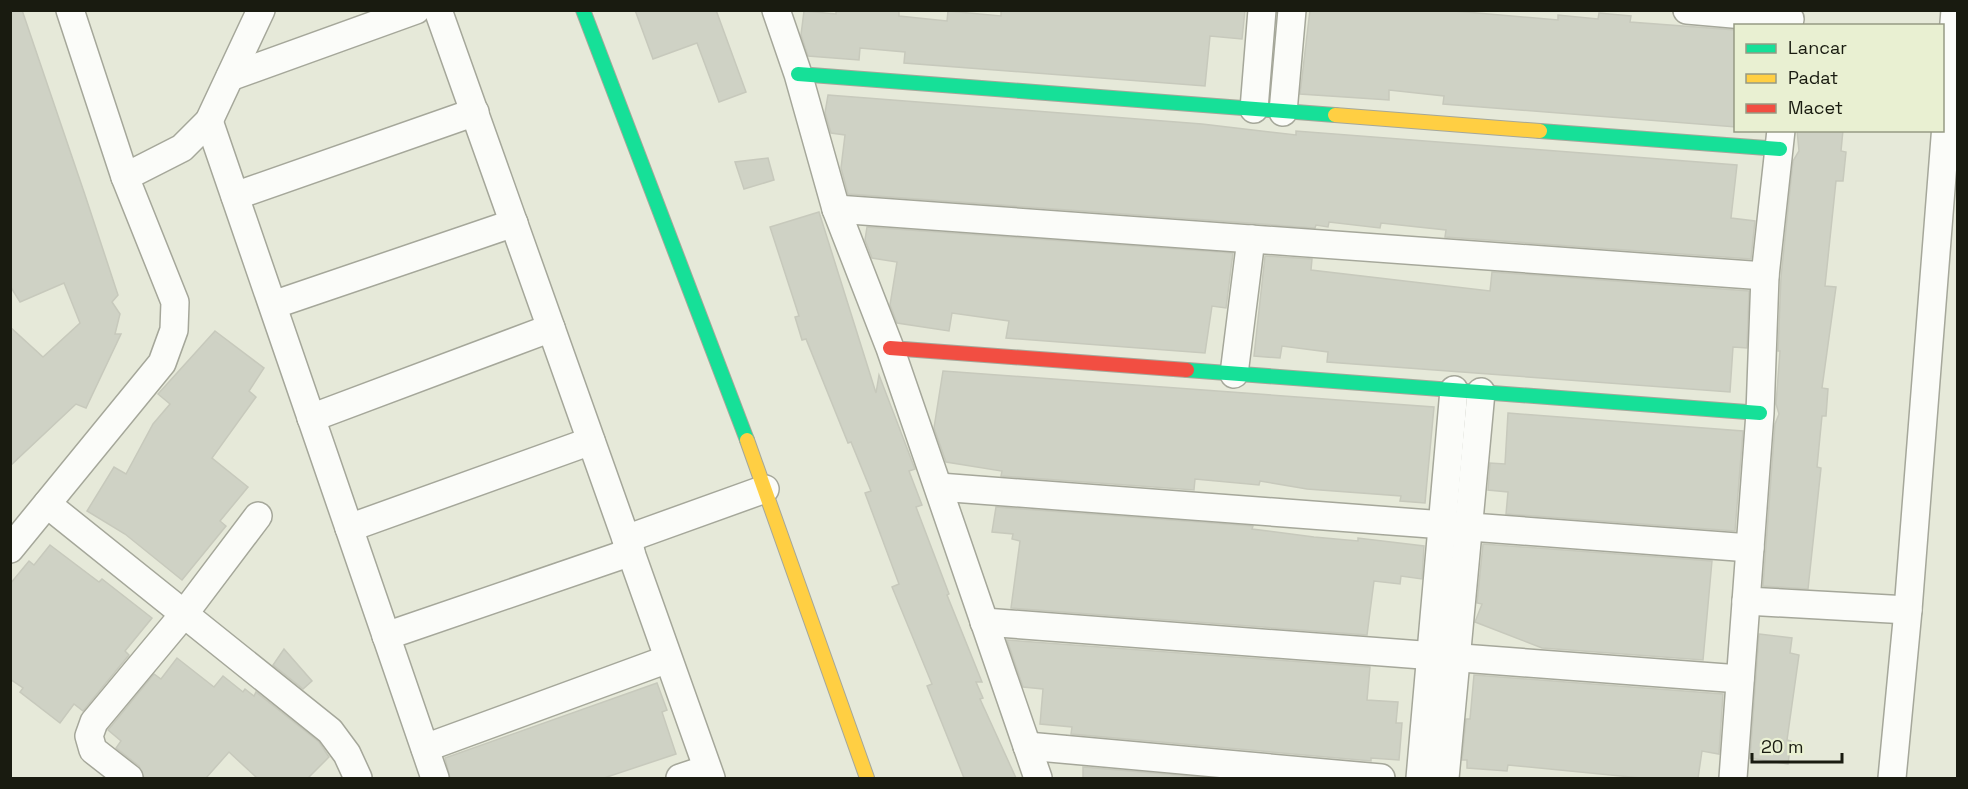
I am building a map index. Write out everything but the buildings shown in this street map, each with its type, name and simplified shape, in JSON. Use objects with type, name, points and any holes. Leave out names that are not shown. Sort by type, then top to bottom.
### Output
[{"type":"street","points":[[10,549],[162,363],[174,330],[175,302],[125,177],[70,10]]},
{"type":"street","points":[[125,177],[182,148],[209,121],[261,10]]},
{"type":"street","points":[[230,77],[416,10]]},
{"type":"street","points":[[438,10],[709,774],[680,778]]},
{"type":"street","points":[[583,10],[765,489],[867,778]]},
{"type":"street","points":[[776,10],[798,74],[836,209],[891,348],[1038,778]]},
{"type":"street","points":[[1254,109],[1262,10]]},
{"type":"street","points":[[1283,112],[1292,10]]},
{"type":"street","points":[[1687,10],[1790,18]]},
{"type":"street","points":[[1892,778],[1908,610],[1955,10]]},
{"type":"street","points":[[798,74],[1283,112],[1781,140],[1765,276],[1760,413],[1733,778]]},
{"type":"street","points":[[235,196],[474,112]]},
{"type":"street","points":[[209,121],[435,778]]},
{"type":"street","points":[[836,209],[1765,276]]},
{"type":"street","points":[[273,305],[514,223]]},
{"type":"street","points":[[1234,374],[1251,239]]},
{"type":"street","points":[[311,418],[551,328]]},
{"type":"street","points":[[891,348],[1760,413]]},
{"type":"street","points":[[1444,778],[1442,525],[1454,390]]},
{"type":"street","points":[[1420,778],[1468,527],[1481,392]]},
{"type":"street","points":[[349,528],[591,441]]},
{"type":"street","points":[[939,488],[1750,548]]},
{"type":"street","points":[[386,636],[628,545],[765,489]]},
{"type":"street","points":[[46,504],[330,731],[347,754],[358,778]]},
{"type":"street","points":[[129,778],[93,750],[89,736],[94,722],[184,614],[258,516]]},
{"type":"street","points":[[1746,601],[1908,610]]},
{"type":"street","points":[[984,622],[1740,679]]},
{"type":"street","points":[[425,747],[668,658]]},
{"type":"street","points":[[1027,746],[1382,778]]},
{"type":"traffic: fast","points":[[583,10],[747,440]]},
{"type":"traffic: fast","points":[[798,74],[1335,115]]},
{"type":"traffic: fast","points":[[1540,131],[1780,149]]},
{"type":"traffic: fast","points":[[1187,370],[1760,413]]},
{"type":"traffic: slow","points":[[1335,115],[1540,131]]},
{"type":"traffic: slow","points":[[747,440],[867,778]]},
{"type":"traffic: jam","points":[[890,348],[1187,370]]}]
